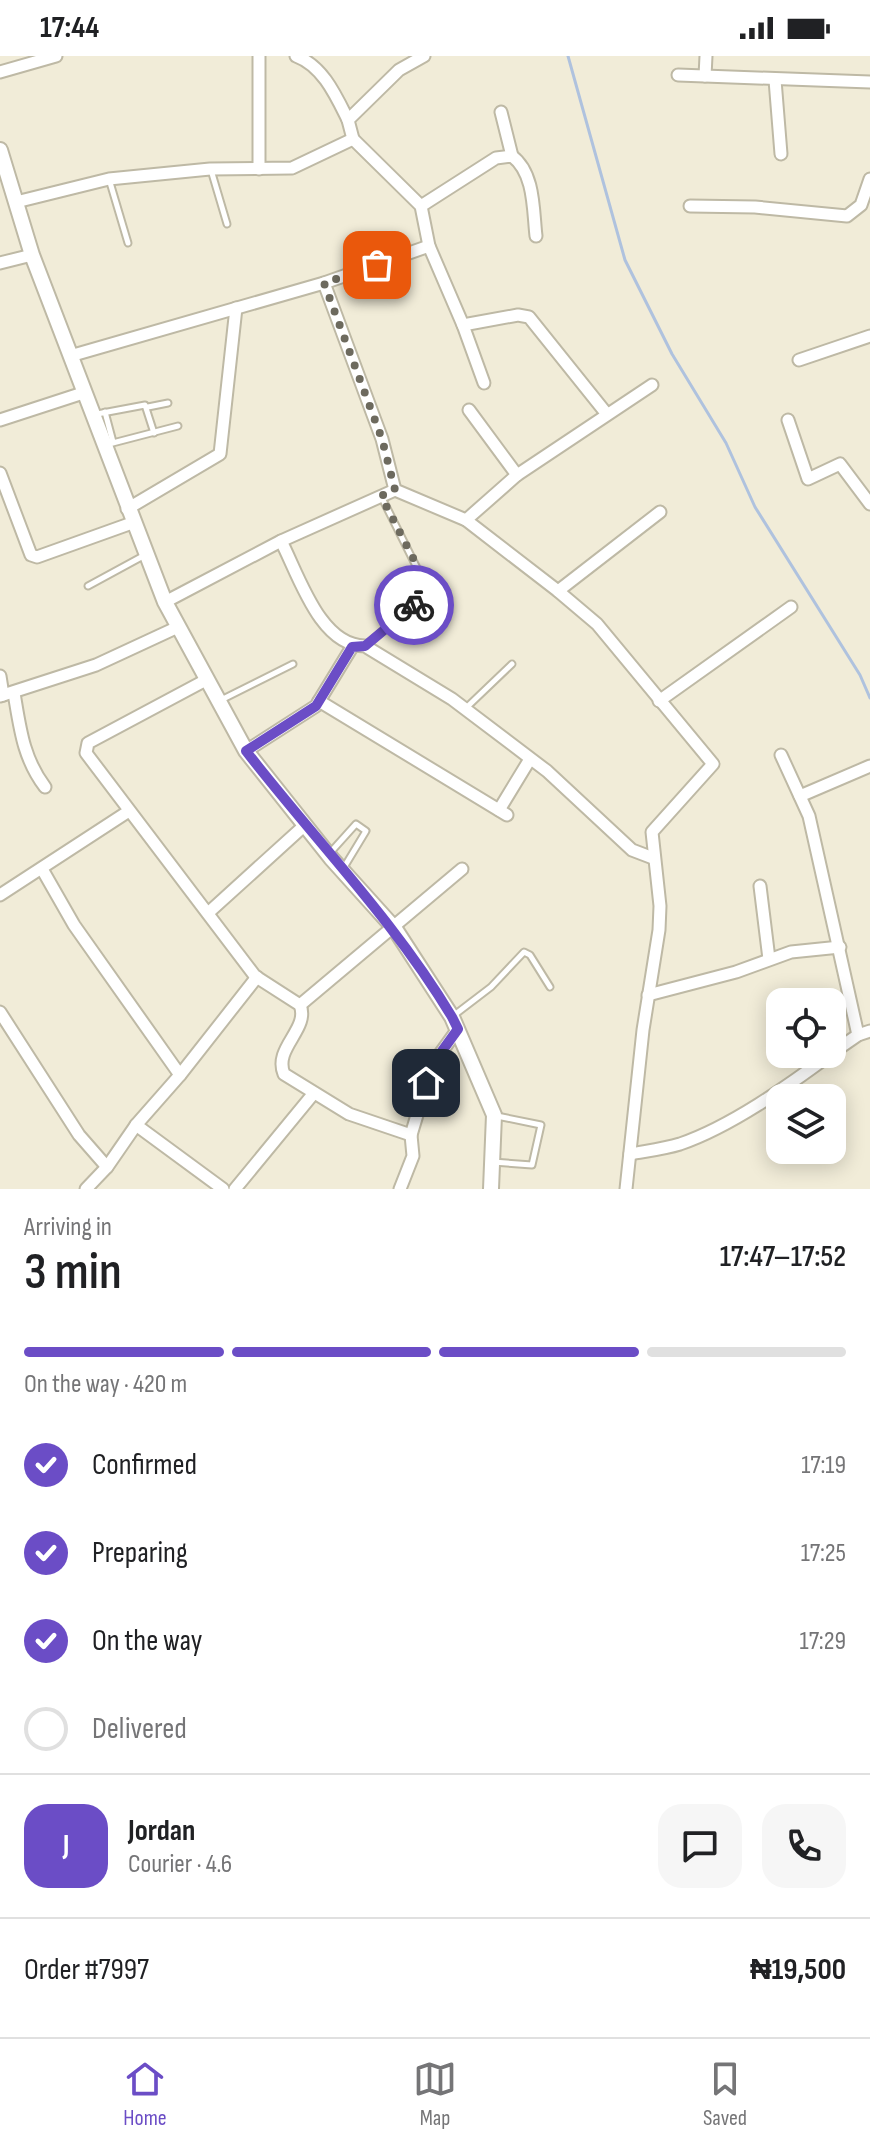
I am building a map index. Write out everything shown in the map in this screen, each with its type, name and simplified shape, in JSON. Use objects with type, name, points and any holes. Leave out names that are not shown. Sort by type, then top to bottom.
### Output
[{"type":"street","points":[[0,72],[56,56]]},
{"type":"street","points":[[259,56],[259,169]]},
{"type":"street","points":[[298,56],[309,56]]},
{"type":"street","points":[[298,56],[332,86],[353,139],[421,206],[429,246],[484,383]]},
{"type":"street","points":[[348,120],[399,70],[424,56]]},
{"type":"street","points":[[705,76],[706,56]]},
{"type":"street","points":[[678,75],[870,82]]},
{"type":"street","points":[[775,80],[781,154]]},
{"type":"street","points":[[501,112],[512,156],[518,161],[536,206],[536,236]]},
{"type":"street","points":[[16,202],[109,179],[210,169],[292,168],[353,139]]},
{"type":"street","points":[[0,153],[32,255],[83,393],[98,414],[130,516],[165,602],[246,751],[329,855],[395,929],[455,1023],[494,1115],[491,1189]]},
{"type":"street","points":[[421,206],[496,158],[512,156]]},
{"type":"street","points":[[690,206],[755,207],[847,216],[861,205],[870,179]]},
{"type":"street","points":[[70,356],[324,283],[429,246]]},
{"type":"street","points":[[0,263],[32,255]]},
{"type":"street","points":[[324,283],[382,439],[395,490]]},
{"type":"street","points":[[0,473],[31,555],[37,557],[130,516],[220,454],[236,308]]},
{"type":"street","points":[[463,325],[518,315],[529,317],[541,327],[606,413]]},
{"type":"street","points":[[799,360],[870,336]]},
{"type":"street","points":[[466,520],[517,475],[652,385]]},
{"type":"street","points":[[0,420],[83,393]]},
{"type":"street","points":[[469,410],[517,475]]},
{"type":"street","points":[[788,420],[808,479],[840,464],[870,504]]},
{"type":"street","points":[[165,602],[281,541],[395,490],[466,520],[597,624],[713,766],[652,832],[660,906],[626,1189]]},
{"type":"street","points":[[558,591],[660,512]]},
{"type":"street","points":[[281,541],[324,621],[341,641],[352,647],[365,646],[465,709],[530,759],[622,842],[653,858]]},
{"type":"street","points":[[659,701],[791,607]]},
{"type":"street","points":[[6,695],[96,665],[178,627]]},
{"type":"street","points":[[246,751],[310,711],[352,647]]},
{"type":"street","points":[[0,676],[30,767],[45,787]]},
{"type":"street","points":[[206,680],[85,747],[86,753],[257,977],[300,1005],[303,1017],[284,1051],[281,1067],[284,1074],[349,1114],[411,1135]]},
{"type":"street","points":[[319,701],[503,812],[530,759]]},
{"type":"street","points":[[781,755],[809,816],[840,947],[870,1046]]},
{"type":"street","points":[[800,796],[870,766]]},
{"type":"street","points":[[0,895],[129,811]]},
{"type":"street","points":[[208,913],[305,825]]},
{"type":"street","points":[[42,869],[74,925],[180,1075]]},
{"type":"street","points":[[300,1005],[395,929],[462,869]]},
{"type":"street","points":[[760,886],[769,959]]},
{"type":"street","points":[[648,995],[736,972],[791,952],[840,947]]},
{"type":"street","points":[[86,1189],[107,1167],[136,1125],[180,1075],[257,977]]},
{"type":"street","points":[[0,1012],[79,1135],[107,1167]]},
{"type":"street","points":[[400,1189],[413,1156],[411,1135],[432,1065],[455,1023]]},
{"type":"street","points":[[846,1045],[864,1033]]},
{"type":"street","points":[[630,1154],[678,1144],[705,1133],[813,1068]]},
{"type":"street","points":[[235,1189],[314,1093]]},
{"type":"street","points":[[136,1125],[223,1189]]},
{"type":"lane","points":[[210,169],[227,224]]},
{"type":"lane","points":[[109,179],[128,243]]},
{"type":"lane","points":[[98,414],[168,403]]},
{"type":"lane","points":[[148,407],[154,433]]},
{"type":"lane","points":[[109,444],[178,426]]},
{"type":"lane","points":[[365,646],[420,600],[427,588],[381,496]]},
{"type":"lane","points":[[88,586],[146,555]]},
{"type":"lane","points":[[218,701],[293,664]]},
{"type":"lane","points":[[465,709],[512,664]]},
{"type":"lane","points":[[329,855],[356,824],[366,831],[342,870]]},
{"type":"lane","points":[[455,1023],[524,952],[530,955],[550,987]]},
{"type":"lane","points":[[492,1162],[532,1165],[541,1125],[494,1115]]},
{"type":"waterway","points":[[568,56],[625,260],[672,354],[726,443],[755,507],[860,675],[870,698]]},
{"type":"way so far","points":[[377,265],[324,283],[382,439],[395,490],[381,496],[426,583],[426,593],[414,605]]},
{"type":"route","points":[[414,605],[365,646],[352,647],[316,706],[246,751],[331,858],[395,929],[421,963],[452,1017],[458,1029],[432,1065],[426,1083]]}]
